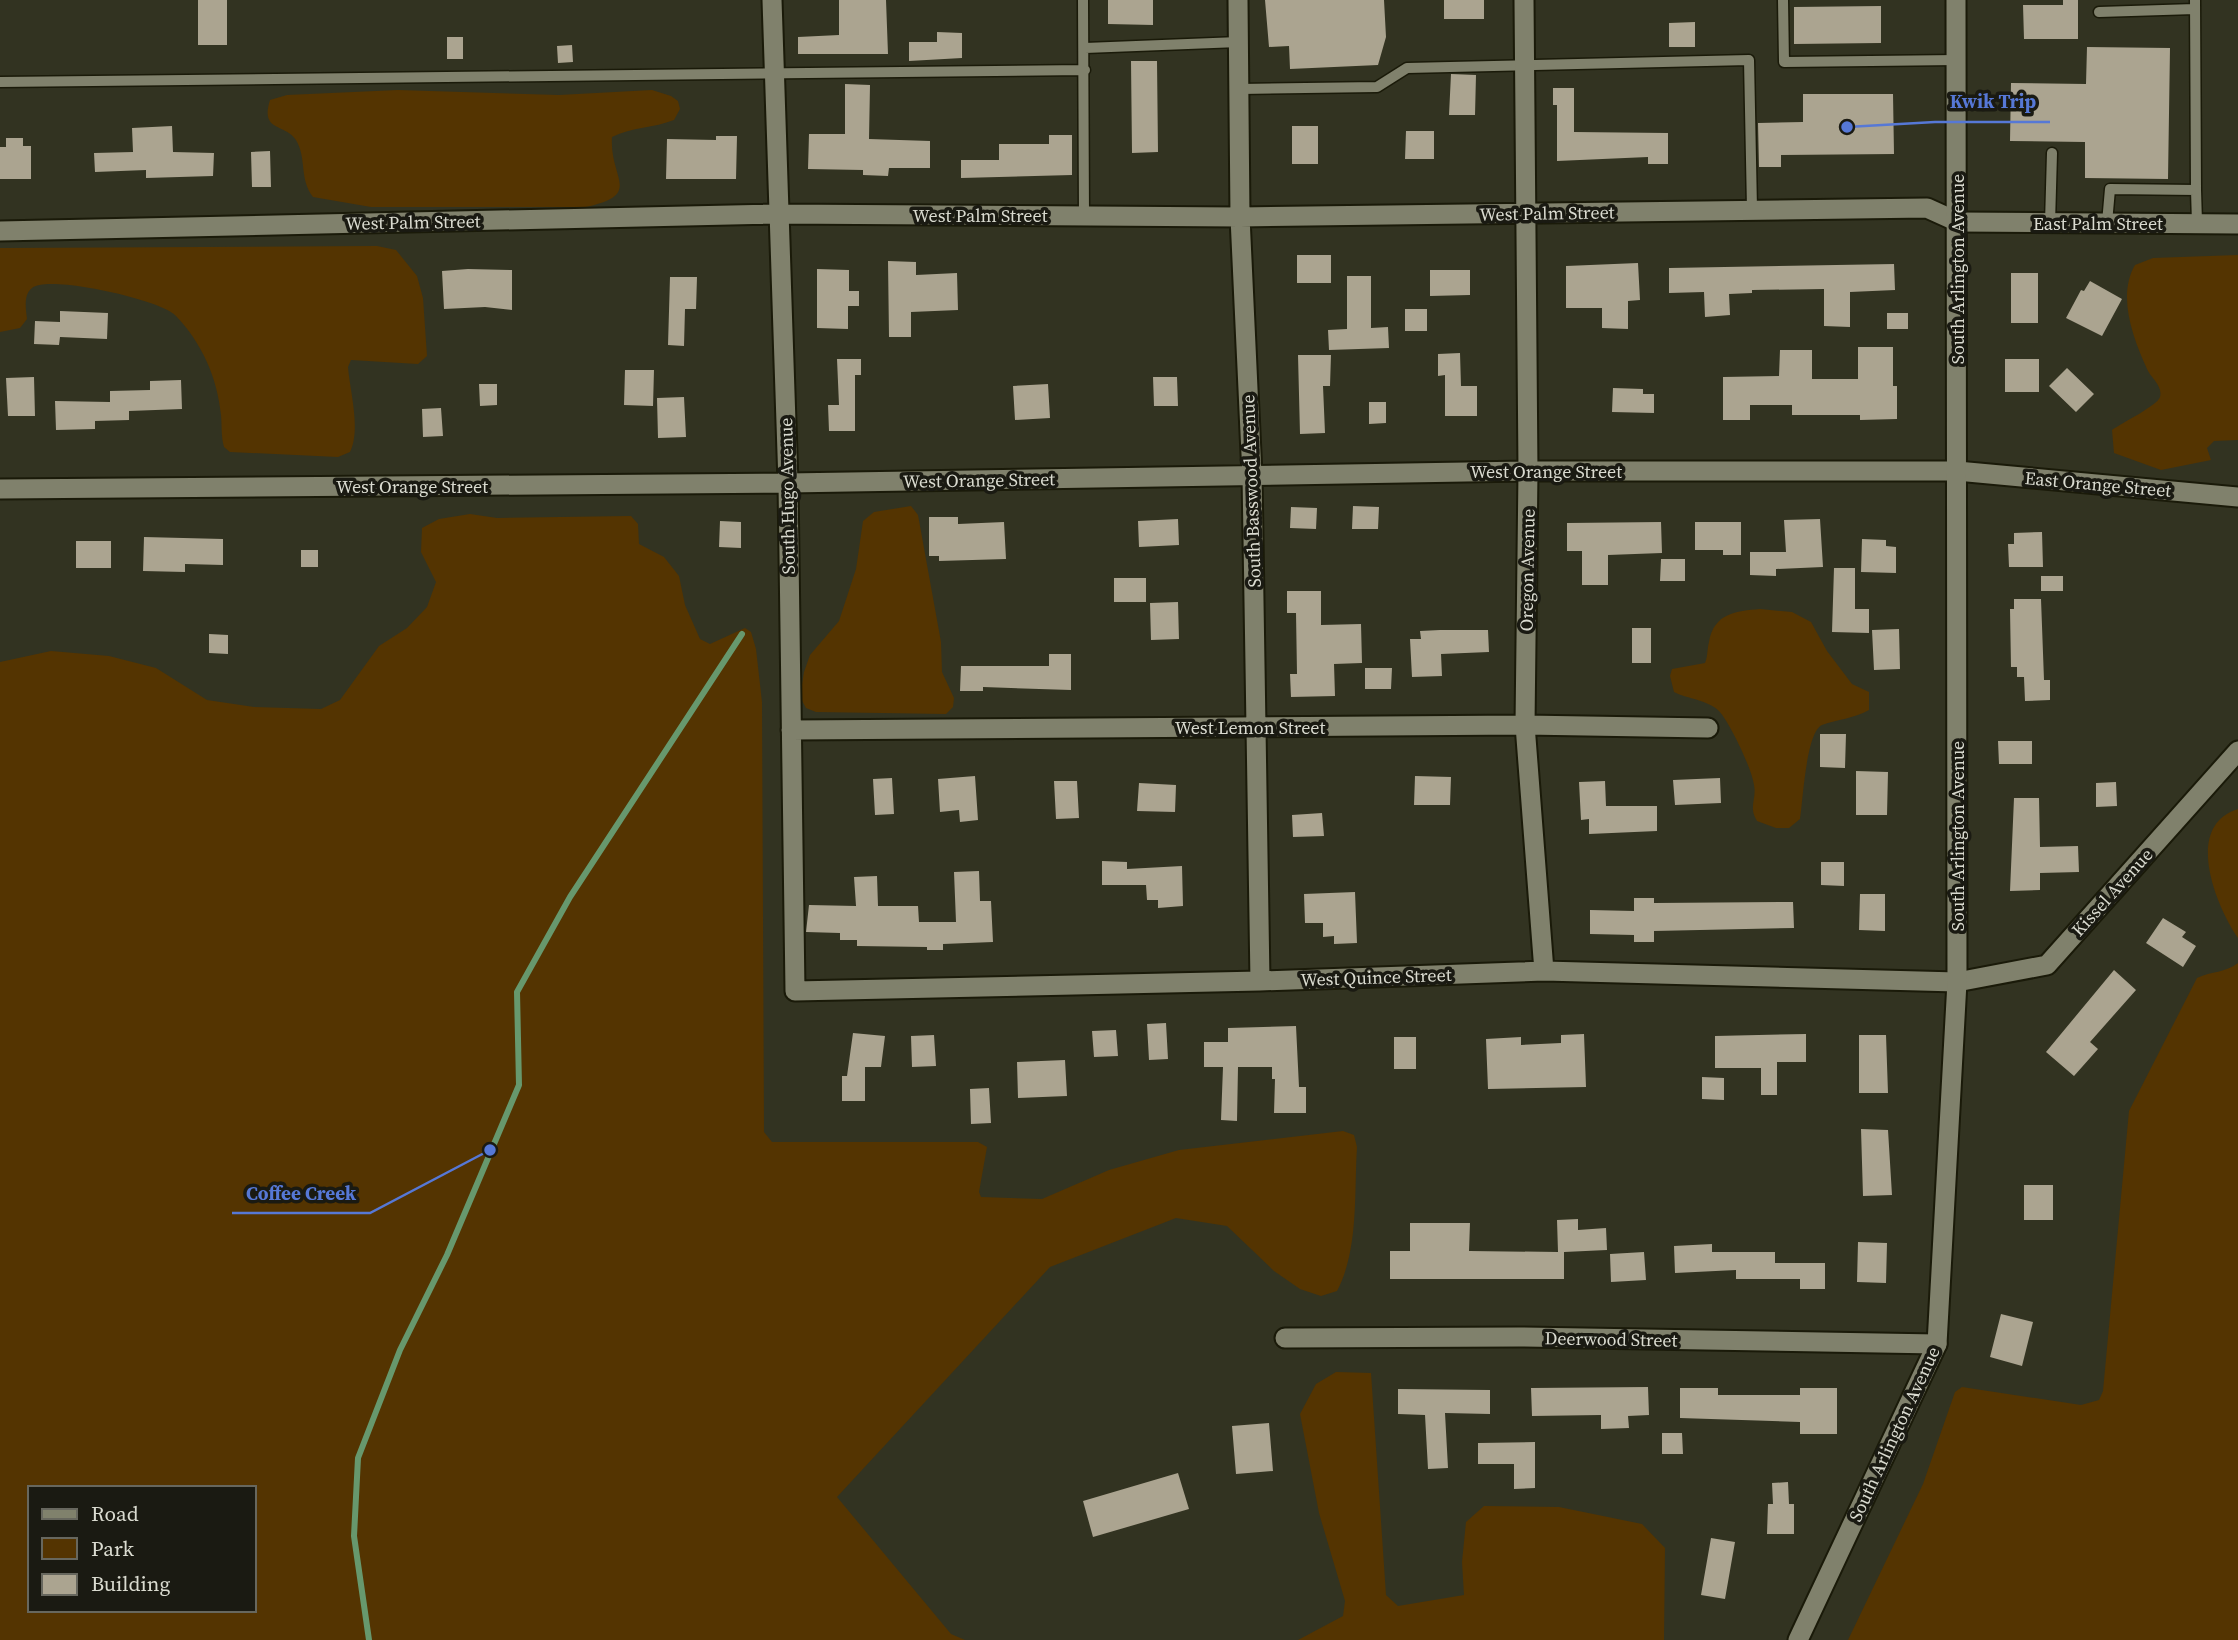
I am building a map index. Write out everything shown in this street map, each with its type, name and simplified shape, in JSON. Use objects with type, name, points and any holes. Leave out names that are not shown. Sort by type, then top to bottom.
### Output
[{"type":"street","name":"South Hugo Avenue","points":[[772,0],[788,483],[795,992]]},
{"type":"street","name":"South Basswood Avenue","points":[[1238,0],[1240,217],[1252,475],[1258,727],[1260,981]]},
{"type":"street","name":"Oregon Avenue","points":[[1524,0],[1528,471],[1525,725],[1544,971]]},
{"type":"street","name":"South Arlington Avenue","points":[[1798,1640],[1937,1344],[1957,982],[1956,0]]},
{"type":"street","name":"West Palm Street","points":[[0,231],[778,214],[1240,217],[1927,208],[1958,222]]},
{"type":"street","name":"East Palm Street","points":[[1958,222],[2238,224]]},
{"type":"street","name":"West Orange Street","points":[[0,489],[788,483],[1528,471],[1957,471]]},
{"type":"street","name":"East Orange Street","points":[[1957,471],[2238,496]]},
{"type":"street","name":"West Lemon Street","points":[[791,730],[1525,725],[1708,728]]},
{"type":"street","name":"Kissel Avenue","points":[[1957,982],[2048,965],[2238,751]]},
{"type":"street","name":"West Quince Street","points":[[795,992],[1544,971],[1957,982]]},
{"type":"street","name":"Deerwood Street","points":[[1284,1338],[1519,1338],[1937,1344]]},
{"type":"lane","points":[[1083,0],[1084,216]]},
{"type":"lane","points":[[1783,0],[1784,62],[1956,60]]},
{"type":"lane","points":[[2099,12],[2195,5],[2197,223]]},
{"type":"lane","points":[[1085,48],[1239,42]]},
{"type":"lane","points":[[1240,89],[1377,87],[1407,68],[1526,63],[1749,60],[1752,209]]},
{"type":"lane","points":[[0,82],[1085,69]]},
{"type":"lane","points":[[2050,223],[2052,153]]},
{"type":"lane","points":[[2107,223],[2110,189],[2196,190]]},
{"type":"green space","points":[[398,90],[559,95],[652,90],[671,96],[678,101],[680,109],[674,120],[612,137],[619,190],[604,202],[586,207],[371,207],[313,197],[306,183],[296,140],[275,126],[268,117],[270,100],[287,95]]},
{"type":"green space","points":[[377,246],[396,250],[417,276],[423,298],[427,356],[418,364],[351,360],[348,367],[355,433],[350,452],[338,457],[230,452],[224,447],[219,401],[207,361],[193,337],[175,315],[149,302],[81,286],[42,285],[29,291],[26,303],[27,319],[20,328],[0,332],[0,248]]},
{"type":"green space","points":[[2238,255],[2238,440],[2214,441],[2207,448],[2211,460],[2161,470],[2114,453],[2112,430],[2153,405],[2160,397],[2158,386],[2142,357],[2129,317],[2127,290],[2135,265],[2153,258]]},
{"type":"green space","points":[[911,506],[918,515],[941,642],[942,672],[954,698],[953,707],[946,714],[816,712],[806,708],[800,697],[804,672],[810,655],[839,621],[856,569],[863,521],[874,512]]},
{"type":"green space","points":[[470,514],[497,518],[631,516],[638,524],[639,544],[664,557],[679,576],[685,605],[700,639],[710,644],[745,628],[751,632],[756,649],[762,702],[764,1132],[772,1142],[978,1142],[987,1147],[979,1192],[981,1197],[1042,1199],[1109,1170],[1179,1150],[1343,1131],[1354,1135],[1357,1147],[1352,1239],[1344,1275],[1337,1291],[1321,1296],[1300,1289],[1274,1271],[1227,1226],[1176,1218],[1050,1267],[837,1497],[951,1634],[965,1640],[0,1640],[0,662],[51,651],[109,656],[156,668],[207,700],[254,707],[321,709],[340,700],[379,646],[407,628],[427,607],[436,582],[421,552],[422,528],[439,519]]},
{"type":"green space","points":[[1760,609],[1792,612],[1811,622],[1827,651],[1852,684],[1869,692],[1869,710],[1822,725],[1817,730],[1809,753],[1800,819],[1789,828],[1776,828],[1757,821],[1753,811],[1755,790],[1752,778],[1729,725],[1714,707],[1674,692],[1670,676],[1672,669],[1705,663],[1712,632],[1721,619],[1727,615]]},
{"type":"green space","points":[[2238,809],[2238,938],[2214,888],[2208,849],[2212,832],[2221,818]]},
{"type":"green space","points":[[2238,963],[2238,1640],[1848,1640],[1923,1484],[1955,1392],[1962,1387],[2081,1405],[2099,1400],[2103,1391],[2129,1111],[2197,978],[2228,969]]},
{"type":"green space","points":[[1336,1372],[1371,1373],[1386,1595],[1398,1606],[1464,1595],[1462,1562],[1466,1522],[1484,1506],[1559,1507],[1642,1524],[1665,1548],[1664,1640],[1298,1640],[1343,1616],[1345,1601],[1319,1513],[1300,1414],[1316,1384]]},
{"type":"building","points":[[198,0],[227,0],[227,45],[198,45]]},
{"type":"building","points":[[839,0],[886,0],[888,54],[798,54],[798,37],[839,35]]},
{"type":"building","points":[[1108,0],[1153,0],[1153,25],[1108,24]]},
{"type":"building","points":[[1265,0],[1384,0],[1386,37],[1378,65],[1290,69],[1289,46],[1269,47]]},
{"type":"building","points":[[1444,0],[1484,0],[1484,19],[1444,19]]},
{"type":"building","points":[[2063,0],[2078,0],[2078,39],[2024,39],[2023,5],[2063,5]]},
{"type":"building","points":[[1881,6],[1881,43],[1794,44],[1794,7]]},
{"type":"building","points":[[1695,22],[1695,47],[1669,47],[1669,23]]},
{"type":"building","points":[[937,32],[962,33],[962,58],[909,61],[909,42],[937,42]]},
{"type":"building","points":[[447,37],[463,37],[463,59],[447,59]]},
{"type":"building","points":[[572,45],[573,62],[558,63],[557,46]]},
{"type":"building","points":[[2087,47],[2170,48],[2168,179],[2085,178],[2085,142],[2010,141],[2011,83],[2086,84]]},
{"type":"building","points":[[1131,61],[1157,61],[1158,152],[1132,153]]},
{"type":"building","points":[[1451,74],[1476,75],[1475,115],[1449,115]]},
{"type":"building","points":[[845,84],[870,85],[869,139],[930,141],[930,168],[889,168],[888,176],[863,175],[863,170],[808,169],[809,134],[845,134]]},
{"type":"building","points":[[1553,88],[1574,88],[1574,132],[1668,133],[1668,164],[1648,164],[1648,157],[1557,161],[1557,105],[1553,105]]},
{"type":"building","points":[[1803,94],[1893,94],[1894,154],[1781,155],[1781,167],[1759,167],[1758,123],[1803,122]]},
{"type":"building","points":[[172,126],[173,152],[214,153],[213,176],[146,178],[146,170],[95,172],[94,153],[133,152],[132,128]]},
{"type":"building","points":[[1292,126],[1318,126],[1318,164],[1292,164]]},
{"type":"building","points":[[1406,131],[1434,131],[1434,159],[1405,159]]},
{"type":"building","points":[[1049,135],[1072,135],[1072,175],[961,178],[961,160],[999,160],[999,144],[1049,144]]},
{"type":"building","points":[[716,136],[737,136],[736,179],[666,179],[667,139],[716,140]]},
{"type":"building","points":[[6,138],[23,138],[23,146],[31,146],[31,179],[0,179],[0,147],[6,147]]},
{"type":"building","points":[[270,151],[271,187],[252,187],[251,152]]},
{"type":"building","points":[[1297,255],[1331,255],[1331,283],[1297,283]]},
{"type":"building","points":[[888,261],[916,262],[916,275],[957,273],[958,310],[911,312],[911,337],[889,337]]},
{"type":"building","points":[[1638,263],[1640,300],[1628,301],[1628,329],[1602,328],[1602,308],[1566,308],[1566,266]]},
{"type":"building","points":[[1894,264],[1895,290],[1850,292],[1850,327],[1824,326],[1824,289],[1752,290],[1752,293],[1729,294],[1730,315],[1705,317],[1704,292],[1669,293],[1669,268]]},
{"type":"building","points":[[817,269],[849,270],[849,291],[859,291],[859,306],[848,306],[848,329],[817,328]]},
{"type":"building","points":[[512,270],[512,310],[485,307],[444,309],[442,271]]},
{"type":"building","points":[[1430,270],[1470,270],[1470,295],[1430,296]]},
{"type":"building","points":[[2011,273],[2038,273],[2038,323],[2011,323]]},
{"type":"building","points":[[1347,276],[1371,276],[1371,328],[1388,327],[1389,348],[1329,350],[1328,330],[1347,329]]},
{"type":"building","points":[[670,277],[697,277],[696,309],[685,309],[684,346],[668,345]]},
{"type":"building","points":[[2090,281],[2122,299],[2102,336],[2066,318],[2081,290],[2084,291]]},
{"type":"building","points":[[1405,309],[1427,309],[1427,331],[1405,331]]},
{"type":"building","points":[[60,311],[108,313],[107,339],[60,337],[59,345],[34,344],[35,321],[60,322]]},
{"type":"building","points":[[1887,313],[1908,313],[1908,329],[1887,329]]},
{"type":"building","points":[[1858,347],[1893,347],[1893,386],[1897,386],[1897,419],[1860,420],[1860,415],[1792,415],[1792,405],[1750,405],[1750,420],[1723,420],[1723,377],[1779,376],[1780,350],[1812,350],[1812,379],[1858,379]]},
{"type":"building","points":[[1460,353],[1461,386],[1477,386],[1477,416],[1445,416],[1445,375],[1438,376],[1438,354]]},
{"type":"building","points":[[1298,355],[1331,355],[1330,386],[1323,386],[1325,433],[1300,434]]},
{"type":"building","points":[[837,359],[861,359],[861,375],[855,375],[855,431],[829,431],[828,405],[839,405]]},
{"type":"building","points":[[2005,359],[2039,359],[2039,392],[2005,392]]},
{"type":"building","points":[[2067,368],[2094,394],[2076,412],[2049,386]]},
{"type":"building","points":[[625,370],[654,370],[653,406],[624,405]]},
{"type":"building","points":[[34,377],[35,416],[8,416],[6,378]]},
{"type":"building","points":[[1153,377],[1177,377],[1178,406],[1154,406]]},
{"type":"building","points":[[181,380],[182,409],[129,411],[129,420],[95,421],[95,429],[56,430],[55,401],[110,402],[110,391],[150,390],[150,381]]},
{"type":"building","points":[[479,384],[497,384],[497,405],[480,406]]},
{"type":"building","points":[[1048,384],[1050,418],[1015,420],[1013,386]]},
{"type":"building","points":[[1613,388],[1643,389],[1643,394],[1654,394],[1654,413],[1612,412]]},
{"type":"building","points":[[684,397],[686,437],[658,438],[657,398]]},
{"type":"building","points":[[1369,402],[1386,402],[1386,423],[1369,424]]},
{"type":"building","points":[[441,408],[443,436],[423,437],[422,409]]},
{"type":"building","points":[[1353,506],[1379,507],[1378,529],[1352,529]]},
{"type":"building","points":[[1291,507],[1317,508],[1316,529],[1290,528]]},
{"type":"building","points":[[929,517],[958,517],[958,524],[1004,522],[1006,559],[939,561],[939,556],[929,556]]},
{"type":"building","points":[[1178,519],[1179,545],[1139,547],[1138,521]]},
{"type":"building","points":[[1820,519],[1823,567],[1776,569],[1776,576],[1750,575],[1750,552],[1786,552],[1784,520]]},
{"type":"building","points":[[720,521],[741,522],[741,548],[719,547]]},
{"type":"building","points":[[1661,522],[1662,553],[1608,555],[1608,585],[1582,585],[1582,551],[1567,551],[1567,523]]},
{"type":"building","points":[[1695,522],[1741,522],[1741,555],[1723,555],[1723,550],[1695,550]]},
{"type":"building","points":[[2042,532],[2043,567],[2009,567],[2008,544],[2014,544],[2014,533]]},
{"type":"building","points":[[144,537],[223,539],[223,565],[185,564],[185,572],[143,571]]},
{"type":"building","points":[[1862,539],[1886,540],[1886,546],[1896,547],[1896,573],[1861,572]]},
{"type":"building","points":[[76,541],[111,541],[111,568],[76,568]]},
{"type":"building","points":[[301,550],[318,550],[318,567],[301,567]]},
{"type":"building","points":[[1661,559],[1685,559],[1685,581],[1660,581]]},
{"type":"building","points":[[1834,568],[1855,568],[1855,609],[1869,609],[1869,633],[1832,632]]},
{"type":"building","points":[[2041,576],[2063,576],[2063,591],[2041,591]]},
{"type":"building","points":[[1114,578],[1146,578],[1146,602],[1114,602]]},
{"type":"building","points":[[1287,591],[1321,591],[1321,625],[1361,624],[1362,663],[1334,664],[1335,696],[1291,697],[1290,674],[1297,674],[1296,613],[1287,613]]},
{"type":"building","points":[[2014,599],[2041,599],[2044,680],[2050,680],[2050,700],[2025,701],[2024,677],[2017,677],[2017,667],[2011,667],[2010,609],[2014,609]]},
{"type":"building","points":[[1178,602],[1179,639],[1151,640],[1150,603]]},
{"type":"building","points":[[1632,628],[1651,628],[1651,663],[1632,663]]},
{"type":"building","points":[[1899,629],[1900,669],[1874,670],[1872,630]]},
{"type":"building","points":[[1488,630],[1489,652],[1441,654],[1442,676],[1412,677],[1410,639],[1421,639],[1420,631]]},
{"type":"building","points":[[209,634],[228,635],[228,654],[209,653]]},
{"type":"building","points":[[1049,654],[1071,654],[1071,690],[983,687],[983,691],[960,691],[961,666],[1049,666]]},
{"type":"building","points":[[1365,668],[1392,668],[1391,689],[1365,689]]},
{"type":"building","points":[[1820,734],[1846,734],[1845,768],[1820,767]]},
{"type":"building","points":[[1998,741],[2032,741],[2032,764],[1999,764]]},
{"type":"building","points":[[1856,771],[1888,772],[1887,815],[1856,815]]},
{"type":"building","points":[[975,776],[978,820],[960,822],[959,810],[940,812],[938,779]]},
{"type":"building","points":[[1415,776],[1451,777],[1450,805],[1414,805]]},
{"type":"building","points":[[892,778],[894,814],[875,815],[873,779]]},
{"type":"building","points":[[1720,778],[1721,803],[1675,805],[1673,780]]},
{"type":"building","points":[[1054,781],[1077,781],[1079,818],[1056,819]]},
{"type":"building","points":[[1605,781],[1606,806],[1657,806],[1657,831],[1589,834],[1589,819],[1581,820],[1579,782]]},
{"type":"building","points":[[2116,782],[2117,806],[2096,807],[2096,783]]},
{"type":"building","points":[[1139,783],[1176,785],[1175,812],[1137,811]]},
{"type":"building","points":[[2014,798],[2039,798],[2040,847],[2078,846],[2079,872],[2040,873],[2040,890],[2010,891]]},
{"type":"building","points":[[1322,813],[1324,836],[1293,837],[1292,815]]},
{"type":"building","points":[[1102,861],[1127,862],[1127,869],[1182,866],[1183,906],[1158,908],[1158,900],[1147,900],[1146,885],[1102,885]]},
{"type":"building","points":[[1821,862],[1844,862],[1844,886],[1821,885]]},
{"type":"building","points":[[979,871],[980,901],[991,901],[993,942],[943,944],[943,950],[927,950],[927,947],[857,946],[857,940],[840,940],[840,933],[806,932],[809,905],[856,906],[854,877],[877,876],[878,906],[918,906],[919,922],[956,922],[954,872]]},
{"type":"building","points":[[1355,892],[1357,943],[1334,944],[1334,936],[1323,937],[1323,923],[1305,923],[1304,894]]},
{"type":"building","points":[[1860,894],[1885,894],[1885,931],[1859,930]]},
{"type":"building","points":[[1634,898],[1654,898],[1654,903],[1793,902],[1794,928],[1654,931],[1654,942],[1634,942],[1634,935],[1590,934],[1590,910],[1634,911]]},
{"type":"building","points":[[2163,918],[2186,932],[2182,937],[2196,946],[2183,967],[2146,943]]},
{"type":"building","points":[[2114,970],[2136,990],[2090,1042],[2098,1049],[2074,1076],[2046,1052]]},
{"type":"building","points":[[1166,1023],[1168,1059],[1149,1060],[1147,1024]]},
{"type":"building","points":[[1296,1026],[1299,1087],[1306,1087],[1306,1113],[1274,1113],[1275,1079],[1272,1079],[1272,1067],[1238,1067],[1237,1121],[1221,1120],[1223,1067],[1204,1067],[1204,1042],[1228,1042],[1228,1028]]},
{"type":"building","points":[[1116,1030],[1118,1056],[1094,1057],[1092,1031]]},
{"type":"building","points":[[853,1033],[885,1036],[881,1067],[865,1067],[865,1101],[842,1101],[842,1076],[847,1076]]},
{"type":"building","points":[[1584,1034],[1586,1087],[1488,1089],[1486,1039],[1521,1037],[1521,1045],[1561,1043],[1561,1035]]},
{"type":"building","points":[[1806,1034],[1806,1062],[1777,1062],[1777,1095],[1761,1095],[1761,1068],[1715,1068],[1715,1036]]},
{"type":"building","points":[[934,1035],[936,1066],[912,1067],[911,1036]]},
{"type":"building","points":[[1859,1035],[1886,1035],[1888,1093],[1859,1093]]},
{"type":"building","points":[[1394,1037],[1416,1037],[1416,1069],[1394,1069]]},
{"type":"building","points":[[1065,1060],[1067,1096],[1018,1098],[1017,1062]]},
{"type":"building","points":[[1702,1077],[1724,1078],[1724,1100],[1702,1099]]},
{"type":"building","points":[[989,1088],[991,1123],[971,1124],[970,1089]]},
{"type":"building","points":[[1861,1129],[1888,1130],[1892,1195],[1863,1196]]},
{"type":"building","points":[[2024,1185],[2053,1185],[2053,1220],[2024,1220]]},
{"type":"building","points":[[1578,1219],[1578,1230],[1606,1228],[1607,1250],[1564,1252],[1564,1279],[1390,1279],[1390,1251],[1410,1251],[1410,1223],[1470,1223],[1469,1251],[1558,1252],[1557,1220]]},
{"type":"building","points":[[1858,1242],[1887,1243],[1886,1283],[1857,1282]]},
{"type":"building","points":[[1712,1244],[1712,1252],[1775,1252],[1775,1263],[1825,1263],[1825,1289],[1800,1289],[1800,1279],[1736,1279],[1736,1270],[1675,1273],[1674,1246]]},
{"type":"building","points":[[1644,1252],[1646,1280],[1611,1282],[1610,1254]]},
{"type":"building","points":[[2001,1314],[2033,1322],[2022,1366],[1990,1357]]},
{"type":"building","points":[[1648,1387],[1649,1415],[1628,1416],[1629,1428],[1601,1429],[1601,1415],[1532,1416],[1531,1388]]},
{"type":"building","points":[[1680,1388],[1718,1388],[1718,1395],[1800,1395],[1800,1388],[1837,1388],[1837,1434],[1800,1434],[1800,1422],[1680,1418]]},
{"type":"building","points":[[1398,1389],[1490,1390],[1490,1414],[1445,1413],[1448,1468],[1428,1469],[1425,1415],[1398,1414]]},
{"type":"building","points":[[1269,1423],[1273,1471],[1236,1474],[1232,1426]]},
{"type":"building","points":[[1662,1433],[1682,1433],[1683,1454],[1662,1454]]},
{"type":"building","points":[[1535,1442],[1535,1488],[1514,1489],[1514,1464],[1478,1464],[1478,1443]]},
{"type":"building","points":[[1178,1473],[1189,1509],[1093,1537],[1083,1501]]},
{"type":"building","points":[[1788,1482],[1789,1504],[1794,1504],[1794,1534],[1767,1534],[1768,1504],[1773,1504],[1772,1483]]},
{"type":"building","points":[[1711,1538],[1735,1542],[1725,1599],[1701,1595]]},
{"type":"waterway","points":[[369,1640],[354,1536],[358,1458],[400,1350],[447,1255],[519,1085],[517,992],[570,897],[742,634]]},
{"type":"place","name":"Kwik Trip","points":[[1847,127]]},
{"type":"place","name":"Coffee Creek","points":[[490,1150]]}]
